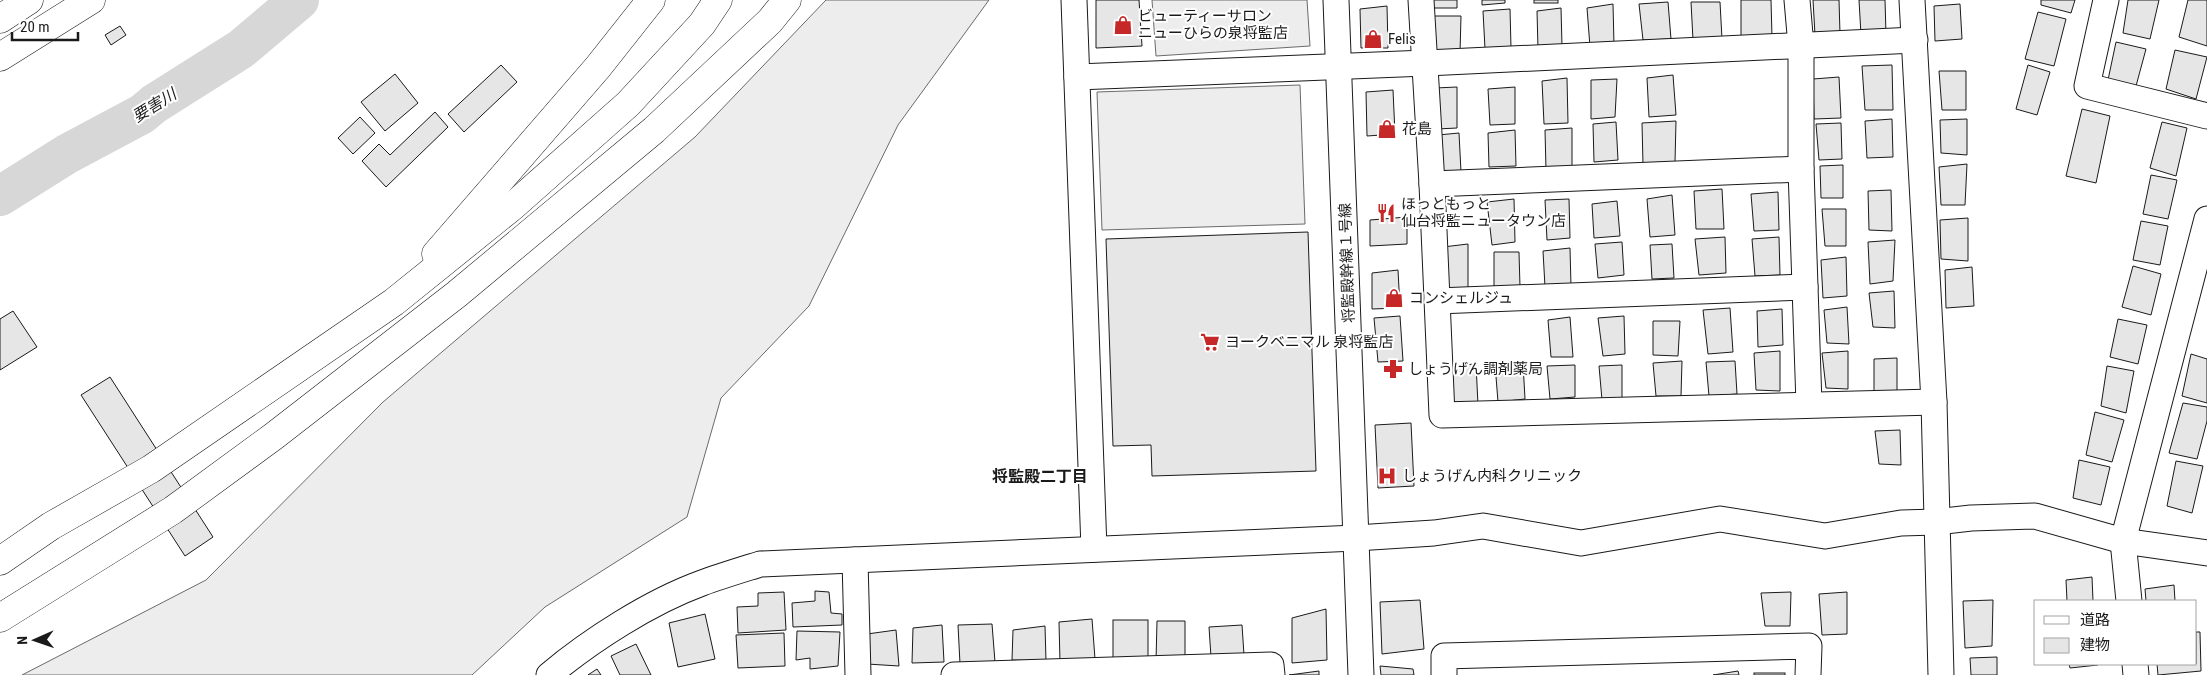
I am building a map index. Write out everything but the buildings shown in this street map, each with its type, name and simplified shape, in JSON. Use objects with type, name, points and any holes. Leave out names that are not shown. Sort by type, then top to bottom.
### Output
[{"type":"highway","points":[[0,19],[30,0]]},
{"type":"highway","points":[[0,57],[91,0]]},
{"type":"highway","points":[[394,302],[598,67],[651,0]]},
{"type":"highway","points":[[0,561],[51,526],[151,468],[394,302],[513,206],[628,104],[702,24],[718,0]]},
{"type":"highway","points":[[654,130],[730,48],[762,0]]},
{"type":"highway","points":[[0,618],[173,510],[274,436],[457,294],[654,130],[770,21],[787,0]]},
{"type":"highway","points":[[0,546],[51,526]]},
{"type":"street","points":[[1074,0],[1094,549]]},
{"type":"street","name":"将監殿幹線１号線","points":[[1336,0],[1340,66],[1361,675]]},
{"type":"street","points":[[1421,0],[1426,63],[1442,415],[1934,402]]},
{"type":"street","points":[[1797,0],[1801,46],[1801,169],[1809,404]]},
{"type":"street","points":[[1912,0],[1934,402],[1941,675]]},
{"type":"street","points":[[2106,0],[2087,86],[2207,116]]},
{"type":"street","points":[[1078,77],[1915,40]]},
{"type":"street","points":[[1432,184],[1801,169]]},
{"type":"street","points":[[2129,600],[2123,541],[2207,219]]},
{"type":"street","points":[[1437,301],[1805,287]]},
{"type":"street","points":[[549,675],[580,650],[645,610],[700,583],[760,564],[1356,538],[1434,533],[1482,526],[1581,543],[1720,519],[1825,536],[1901,523],[2035,516],[2123,541],[2207,553]]},
{"type":"street","points":[[855,560],[858,675]]},
{"type":"street","points":[[1444,675],[1444,656],[1809,646],[1808,675]]},
{"type":"street","points":[[954,675],[1271,665],[1272,675]]},
{"type":"shaded area","points":[[826,0],[989,0],[898,125],[809,306],[721,398],[687,517],[545,607],[472,675],[22,675],[206,580],[383,402],[695,137]]},
{"type":"shaded area","points":[[1152,0],[1307,0],[1310,46],[1156,56]]},
{"type":"shaded area","points":[[1300,85],[1305,224],[1102,230],[1097,92]]},
{"type":"waterway","name":"要害川","points":[[0,196],[67,154],[142,114],[154,104],[241,49],[299,0]]},
{"type":"place","name":"ビューティーサロン ニューひらの泉将監店","points":[[1123,25]]},
{"type":"place","name":"Felis","points":[[1373,39]]},
{"type":"place","name":"花島","points":[[1387,129]]},
{"type":"place","name":"ほっともっと 仙台将監ニュータウン店","points":[[1386,213]]},
{"type":"place","name":"コンシェルジュ","points":[[1394,298]]},
{"type":"place","name":"ヨークベニマル 泉将監店","points":[[1210,342]]},
{"type":"place","name":"しょうげん調剤薬局","points":[[1393,369]]},
{"type":"place","name":"しょうげん内科クリニック","points":[[1387,476]]},
{"type":"district","name":"将監殿二丁目","points":[[1040,476]]}]
